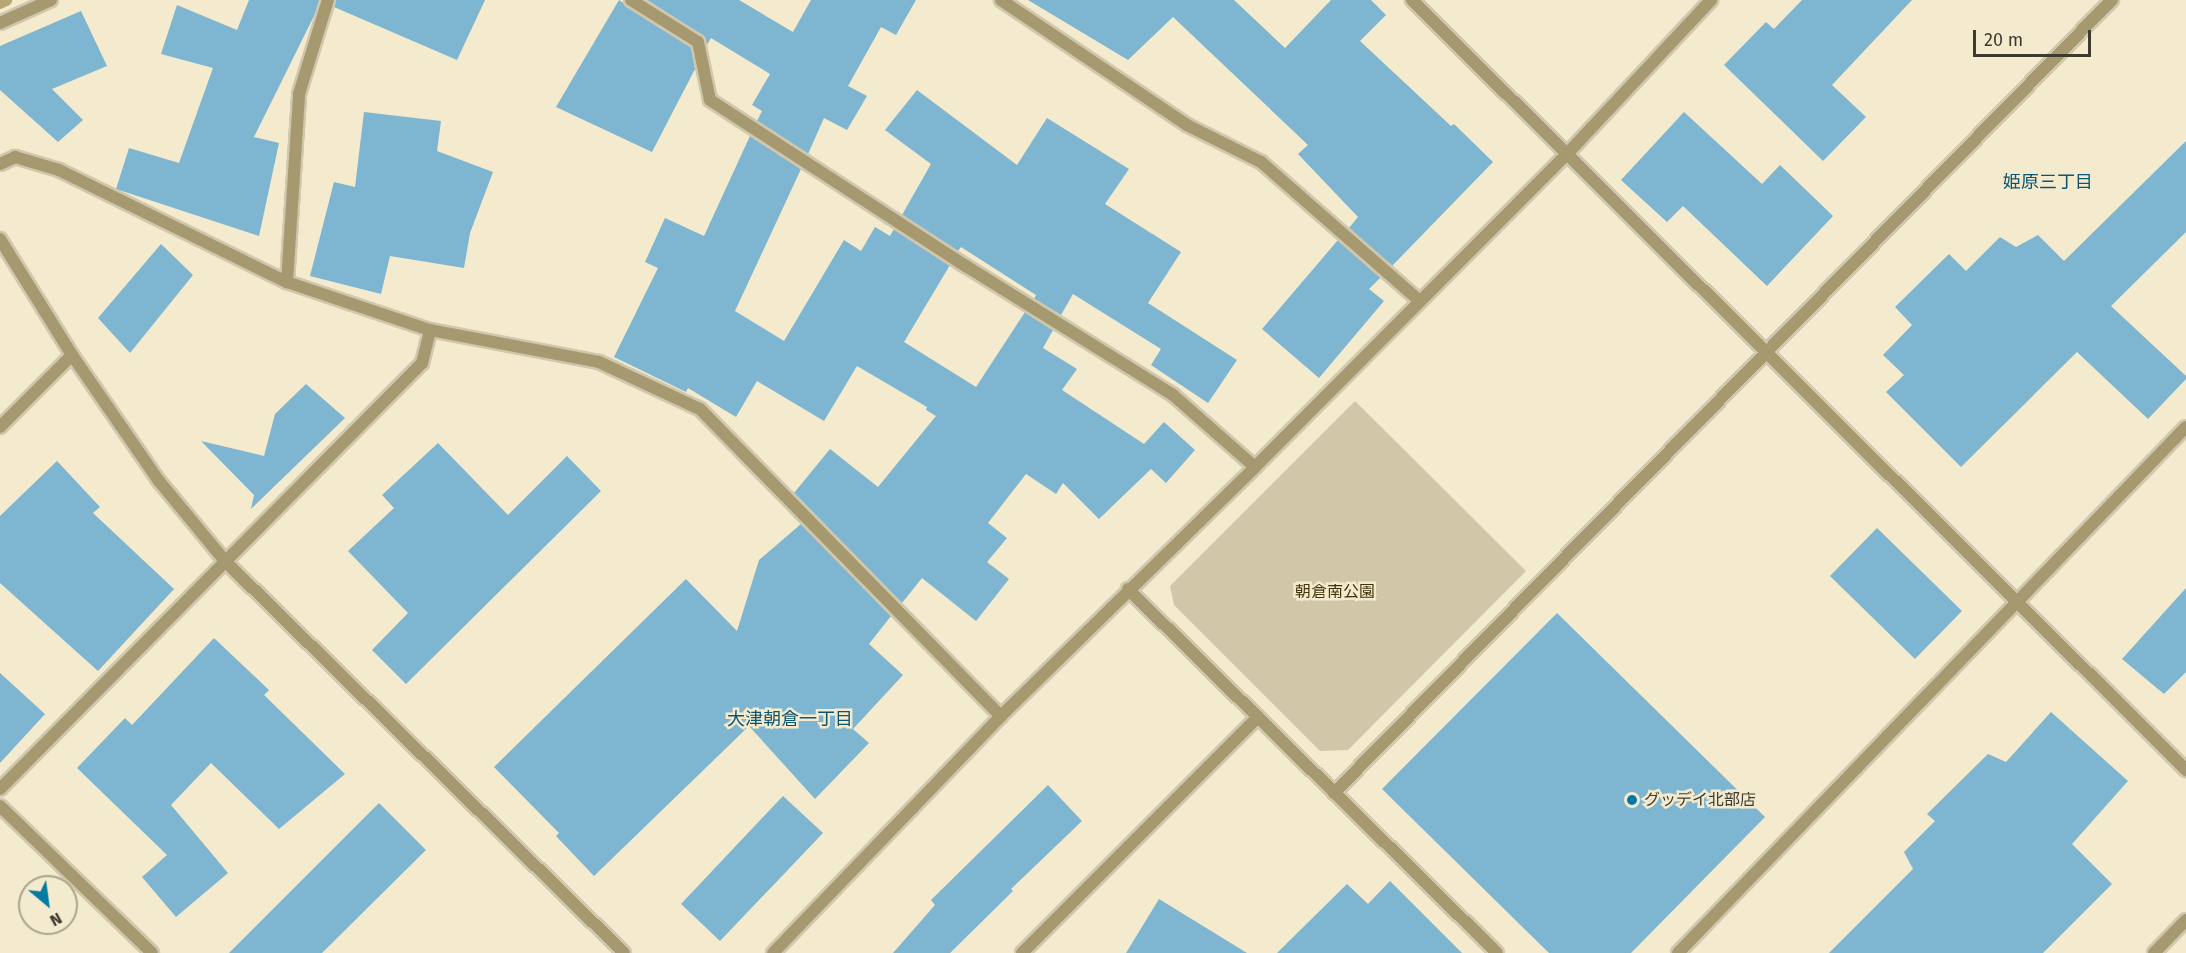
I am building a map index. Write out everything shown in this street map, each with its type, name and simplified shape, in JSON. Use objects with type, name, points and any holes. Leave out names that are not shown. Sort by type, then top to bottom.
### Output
[{"type":"street","points":[[0,22],[51,0]]},
{"type":"street","points":[[287,282],[299,94],[328,0]]},
{"type":"street","points":[[631,0],[698,42],[710,100],[966,266],[1173,395],[1256,467]]},
{"type":"street","points":[[1001,0],[1186,125],[1261,162],[1420,301]]},
{"type":"street","points":[[1412,0],[2186,770]]},
{"type":"street","points":[[773,953],[1001,716],[1256,467],[1567,154],[1711,0]]},
{"type":"street","points":[[1335,793],[2112,0]]},
{"type":"street","points":[[0,164],[15,157],[59,170],[287,282],[430,330],[599,362],[700,409],[1001,716]]},
{"type":"street","points":[[0,239],[72,355],[159,481],[225,561],[624,953]]},
{"type":"street","points":[[0,789],[422,363],[430,330]]},
{"type":"street","points":[[0,427],[72,355]]},
{"type":"street","points":[[1678,953],[2186,427]]},
{"type":"street","points":[[1128,590],[1497,953]]},
{"type":"street","points":[[1023,953],[1258,717]]},
{"type":"street","points":[[0,806],[152,953]]},
{"type":"street","points":[[2154,953],[2186,920]]},
{"type":"green space","name":"朝倉南公園","points":[[1355,401],[1526,571],[1348,750],[1320,751],[1174,605],[1170,586]]},
{"type":"building","points":[[249,0],[319,0],[315,14],[254,137],[279,143],[259,236],[116,189],[129,148],[179,163],[213,68],[161,54],[177,5],[237,30]]},
{"type":"building","points":[[336,0],[485,0],[457,60],[334,7]]},
{"type":"building","points":[[619,0],[691,47],[695,69],[652,152],[556,107]]},
{"type":"building","points":[[647,0],[739,0],[793,32],[811,0],[916,0],[896,35],[881,27],[848,86],[867,96],[847,130],[824,118],[808,154],[757,121],[762,111],[752,105],[770,74],[711,38],[707,45],[702,35]]},
{"type":"building","points":[[1028,0],[1234,0],[1285,48],[1331,0],[1371,0],[1386,15],[1360,41],[1451,126],[1454,124],[1493,162],[1392,266],[1349,228],[1358,217],[1298,154],[1308,145],[1173,17],[1128,60]]},
{"type":"building","points":[[1802,0],[1912,0],[1832,85],[1866,117],[1823,161],[1724,65],[1766,22],[1774,29]]},
{"type":"building","points":[[81,11],[107,66],[52,89],[83,120],[58,142],[0,90],[0,46]]},
{"type":"building","points":[[917,90],[1017,165],[1047,118],[1129,169],[1105,204],[1181,252],[1148,303],[1237,360],[1208,403],[1151,365],[1161,349],[1073,294],[1061,315],[1034,299],[1036,295],[961,247],[958,251],[902,215],[931,164],[885,130]]},
{"type":"building","points":[[364,112],[441,121],[437,151],[493,172],[470,233],[464,268],[390,256],[381,294],[310,276],[334,182],[355,187]]},
{"type":"building","points":[[1684,112],[1762,184],[1780,165],[1833,216],[1767,286],[1683,206],[1667,222],[1621,180]]},
{"type":"building","points":[[750,136],[801,169],[735,311],[784,341],[844,240],[861,251],[875,227],[890,236],[894,229],[950,265],[904,342],[976,387],[1025,312],[1053,330],[1043,348],[1077,369],[1062,390],[1144,444],[1164,422],[1195,450],[1166,483],[1151,469],[1099,519],[1063,483],[1056,494],[1026,474],[988,523],[1007,538],[987,562],[1009,579],[976,621],[922,578],[902,603],[794,493],[830,449],[878,487],[936,416],[926,410],[927,407],[857,366],[824,421],[757,381],[736,417],[688,388],[686,392],[614,357],[658,268],[645,262],[665,218],[704,236]]},
{"type":"building","points":[[2186,141],[2186,232],[2111,306],[2186,376],[2186,379],[2148,419],[2077,352],[1961,467],[1886,392],[1904,375],[1883,355],[1912,325],[1895,307],[1949,254],[1966,271],[2000,237],[2016,247],[2038,235],[2064,261]]},
{"type":"building","points":[[1338,240],[1381,277],[1369,289],[1384,301],[1319,378],[1262,329]]},
{"type":"building","points":[[161,244],[193,275],[130,353],[98,318]]},
{"type":"building","points":[[306,384],[345,418],[251,509],[254,495],[201,441],[264,456],[275,414]]},
{"type":"building","points":[[438,443],[508,515],[567,456],[601,491],[406,684],[372,650],[408,613],[348,551],[394,508],[382,495]]},
{"type":"building","points":[[57,461],[100,507],[93,513],[174,589],[98,671],[0,583],[0,516]]},
{"type":"building","points":[[801,524],[891,616],[869,644],[903,675],[853,729],[869,743],[815,799],[749,726],[594,876],[556,836],[559,833],[494,767],[686,579],[737,631],[759,560]]},
{"type":"building","points":[[1877,528],[1962,611],[1915,659],[1830,576]]},
{"type":"building","points":[[2186,588],[2186,672],[2164,694],[2122,659]]},
{"type":"building","points":[[1557,613],[1765,817],[1631,953],[1549,953],[1382,789]]},
{"type":"building","points":[[214,638],[269,690],[264,695],[345,774],[279,829],[211,763],[171,805],[228,873],[176,917],[142,877],[167,855],[77,768],[125,718],[132,725]]},
{"type":"building","points":[[0,673],[45,714],[0,763]]},
{"type":"building","points":[[2051,712],[2128,781],[2072,844],[2112,884],[2043,953],[1829,953],[1913,869],[1904,852],[1935,821],[1927,814],[1988,754],[2006,762]]},
{"type":"building","points":[[1048,785],[1082,821],[1011,889],[1013,891],[950,953],[893,953],[935,905],[931,900]]},
{"type":"building","points":[[783,796],[823,833],[720,941],[681,904]]},
{"type":"building","points":[[379,803],[426,850],[322,953],[229,953]]},
{"type":"building","points":[[1390,881],[1462,953],[1277,953],[1347,884],[1368,904]]},
{"type":"building","points":[[1159,899],[1247,953],[1126,953]]},
{"type":"waterway","points":[[0,3],[6,0]]},
{"type":"place","name":"グッデイ北部店","points":[[1632,800]]},
{"type":"district","name":"姫原三丁目","points":[[2048,182]]},
{"type":"district","name":"大津朝倉一丁目","points":[[790,719]]}]
